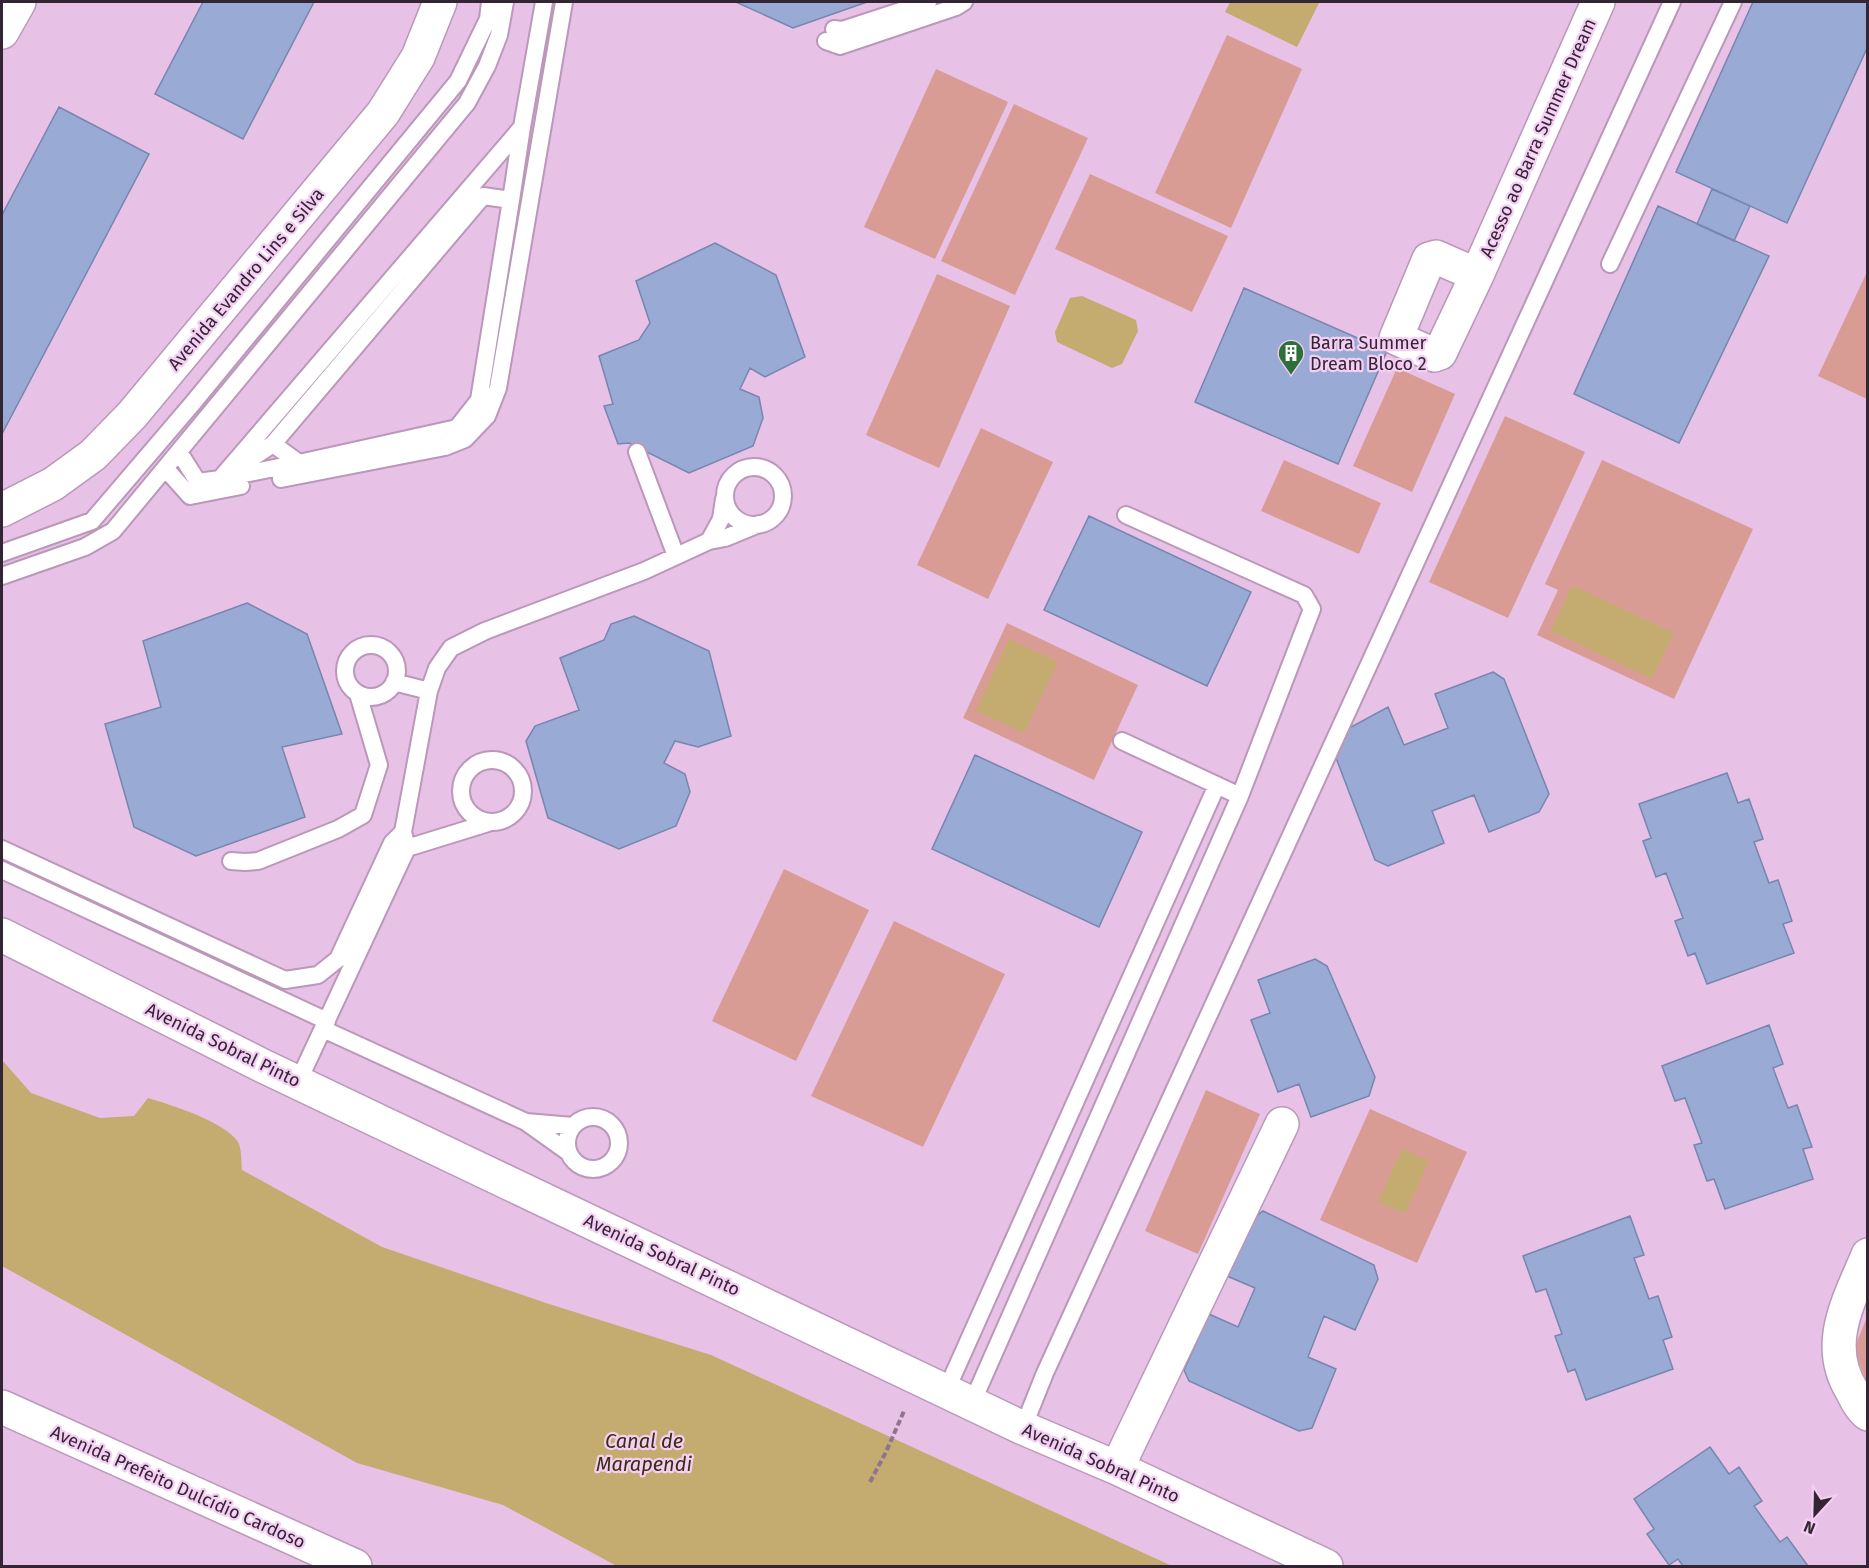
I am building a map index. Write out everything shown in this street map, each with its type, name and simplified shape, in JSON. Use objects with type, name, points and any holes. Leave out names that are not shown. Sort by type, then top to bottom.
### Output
[{"type":"street","points":[[2,32],[19,2]]},
{"type":"street","name":"Avenida Evandro Lins e Silva","points":[[2,510],[53,484],[93,455],[132,415],[383,113],[418,57],[440,2]]},
{"type":"street","name":"Acesso ao Barra Summer Dream","points":[[1477,275],[1598,2]]},
{"type":"street","name":"Avenida Sobral Pinto","points":[[2,935],[264,1066],[1023,1428],[1117,1468],[1326,1566]]},
{"type":"street","points":[[1117,1468],[1282,1124]]},
{"type":"street","points":[[1868,1256],[1840,1325],[1838,1356],[1847,1384],[1868,1414]]},
{"type":"street","name":"Avenida Prefeito Dulcídio Cardoso","points":[[2,1407],[355,1566]]},
{"type":"lane","points":[[2,553],[92,520],[192,404],[458,81],[488,19],[490,2]]},
{"type":"lane","points":[[2,576],[85,547],[113,531],[467,104],[488,66],[499,35],[505,2]]},
{"type":"lane","points":[[179,452],[198,482],[299,463],[457,428],[480,400],[522,127],[544,2]]},
{"type":"lane","points":[[165,468],[190,496],[445,447],[465,439],[487,416],[498,388],[564,2]]},
{"type":"lane","points":[[928,2],[830,35],[840,46],[956,8],[964,2]]},
{"type":"lane","points":[[1023,1428],[1055,1352],[1672,2]]},
{"type":"lane","points":[[1610,264],[1734,2]]},
{"type":"lane","points":[[220,478],[522,127]]},
{"type":"lane","points":[[220,478],[273,444],[483,196],[511,200]]},
{"type":"lane","points":[[273,444],[299,463]]},
{"type":"lane","points":[[637,452],[676,556]]},
{"type":"lane","points":[[305,1067],[405,840],[429,691],[437,668],[451,648],[485,631],[644,571],[709,541],[725,538],[768,521],[781,506],[783,497],[782,487],[770,471],[752,466],[742,468],[734,474],[725,490],[721,519],[709,541]]},
{"type":"lane","points":[[724,499],[727,509],[740,522],[750,525],[759,524]]},
{"type":"lane","points":[[946,1390],[1240,796],[1312,609],[1304,595],[1126,515]]},
{"type":"lane","points":[[231,861],[258,861],[338,830],[363,815],[379,765],[358,694],[347,681],[345,664],[355,650],[363,647],[380,647],[387,651],[395,666],[394,682],[390,689],[375,697],[358,694]]},
{"type":"lane","points":[[394,682],[429,691]]},
{"type":"lane","points":[[1122,741],[1240,796]]},
{"type":"lane","points":[[2,849],[285,980],[318,975],[338,959],[392,843],[444,836],[508,819],[522,802],[524,791],[516,772],[508,764],[498,760],[477,763],[463,777],[461,786],[464,806],[478,820],[488,823]]},
{"type":"lane","points":[[946,1390],[1217,785]]},
{"type":"lane","points":[[444,836],[464,806]]},
{"type":"lane","points":[[2,870],[526,1122],[568,1152]]},
{"type":"lane","points":[[588,1117],[604,1119],[617,1131],[619,1148],[611,1163],[596,1170],[579,1166],[572,1160],[567,1143],[573,1126],[579,1120],[588,1117]]},
{"type":"lane","points":[[526,1122],[573,1126]]},
{"type":"path","points":[[870,1482],[886,1452],[946,1390]]},
{"type":"shaded area","points":[[1227,35],[1302,69],[1231,228],[1155,193]]},
{"type":"shaded area","points":[[936,69],[1008,102],[935,259],[864,227]]},
{"type":"shaded area","points":[[1014,104],[1088,138],[1015,295],[941,261]]},
{"type":"shaded area","points":[[1090,174],[1228,236],[1192,312],[1055,249]]},
{"type":"shaded area","points":[[1867,272],[1867,399],[1818,376]]},
{"type":"shaded area","points":[[937,274],[1010,306],[939,468],[866,435]]},
{"type":"shaded area","points":[[1397,368],[1455,394],[1412,492],[1353,466]]},
{"type":"shaded area","points":[[1505,416],[1585,452],[1508,618],[1429,582]]},
{"type":"shaded area","points":[[981,428],[1053,462],[988,599],[917,565]]},
{"type":"shaded area","points":[[1284,460],[1381,503],[1359,554],[1261,511]]},
{"type":"shaded area","points":[[1602,460],[1753,529],[1674,699],[1537,635],[1558,590],[1545,584]]},
{"type":"shaded area","points":[[1007,623],[1138,685],[1094,780],[963,718]]},
{"type":"shaded area","points":[[784,869],[869,910],[796,1061],[712,1021]]},
{"type":"shaded area","points":[[894,921],[1005,974],[923,1147],[811,1096]]},
{"type":"shaded area","points":[[1206,1090],[1260,1114],[1198,1254],[1145,1231]]},
{"type":"shaded area","points":[[1370,1109],[1467,1152],[1417,1263],[1320,1220]]},
{"type":"shaded area","points":[[1867,1317],[1867,1383],[1854,1349]]},
{"type":"water","points":[[1230,2],[1319,3],[1297,47],[1225,12]]},
{"type":"water","points":[[1082,296],[1136,320],[1138,331],[1122,364],[1112,368],[1057,342],[1055,332],[1070,298]]},
{"type":"water","points":[[1572,585],[1674,633],[1652,679],[1551,631]]},
{"type":"water","points":[[1009,639],[1058,662],[1024,733],[976,711]]},
{"type":"water","name":"Canal de Marapendi","points":[[2,1060],[31,1093],[100,1118],[134,1116],[148,1098],[196,1115],[221,1127],[238,1142],[242,1170],[382,1247],[546,1303],[711,1355],[1172,1566],[617,1566],[503,1505],[357,1463],[2,1266]]},
{"type":"water","points":[[1402,1149],[1429,1161],[1405,1213],[1378,1202]]},
{"type":"building","points":[[203,2],[314,2],[243,139],[155,94]]},
{"type":"building","points":[[736,2],[867,2],[793,28]]},
{"type":"building","points":[[1753,2],[1868,2],[1868,46],[1787,223],[1676,172]]},
{"type":"building","points":[[59,107],[149,154],[2,434],[2,215]]},
{"type":"building","points":[[1712,189],[1750,206],[1734,241],[1697,224]]},
{"type":"building","points":[[1658,206],[1769,256],[1679,443],[1574,394]]},
{"type":"building","points":[[715,243],[776,275],[805,357],[765,377],[750,368],[740,389],[759,397],[763,418],[753,446],[689,473],[629,443],[618,444],[604,406],[613,404],[599,356],[639,340],[650,323],[636,281]]},
{"type":"building","name":"Barra Summer Dream Bloco 2","points":[[1244,288],[1387,351],[1338,464],[1195,402]]},
{"type":"building","points":[[1089,516],[1251,592],[1207,686],[1044,610]]},
{"type":"building","points":[[247,603],[307,634],[342,734],[282,747],[305,817],[196,856],[134,827],[105,724],[161,707],[143,641]]},
{"type":"building","points":[[634,616],[709,651],[731,736],[698,747],[675,741],[664,763],[685,774],[690,792],[676,826],[619,849],[548,818],[526,741],[535,726],[579,710],[560,658],[604,640],[611,624]]},
{"type":"building","points":[[1493,672],[1504,679],[1549,794],[1539,812],[1489,832],[1474,795],[1432,811],[1444,843],[1388,866],[1375,860],[1333,750],[1340,733],[1388,707],[1404,745],[1448,728],[1435,694]]},
{"type":"building","points":[[975,755],[1142,832],[1099,927],[932,849]]},
{"type":"building","points":[[1727,773],[1738,803],[1749,799],[1763,839],[1754,842],[1769,883],[1778,880],[1792,921],[1783,924],[1794,953],[1707,984],[1695,953],[1688,956],[1675,921],[1683,918],[1666,873],[1656,877],[1643,841],[1651,838],[1639,804]]},
{"type":"building","points":[[1315,959],[1327,966],[1375,1077],[1369,1096],[1311,1117],[1299,1084],[1278,1092],[1251,1020],[1270,1013],[1258,980]]},
{"type":"building","points":[[1769,1025],[1783,1064],[1773,1068],[1788,1108],[1797,1105],[1812,1147],[1803,1149],[1813,1179],[1725,1209],[1714,1179],[1707,1181],[1694,1145],[1702,1143],[1685,1098],[1675,1101],[1662,1066]]},
{"type":"building","points":[[1263,1211],[1374,1265],[1378,1279],[1355,1330],[1324,1316],[1308,1357],[1336,1369],[1312,1428],[1299,1431],[1189,1381],[1184,1370],[1209,1314],[1238,1327],[1255,1288],[1227,1276],[1254,1218]]},
{"type":"building","points":[[1630,1216],[1644,1255],[1634,1258],[1649,1299],[1658,1296],[1672,1337],[1663,1340],[1673,1369],[1586,1400],[1575,1369],[1568,1372],[1555,1336],[1562,1334],[1546,1289],[1536,1292],[1523,1256]]},
{"type":"building","points":[[1710,1447],[1729,1474],[1739,1467],[1762,1501],[1754,1506],[1780,1542],[1787,1537],[1808,1566],[1683,1566],[1678,1559],[1669,1565],[1647,1534],[1654,1529],[1634,1499]]},
{"type":"place","name":"Barra Summer Dream Bloco 2","points":[[1291,376]]}]
